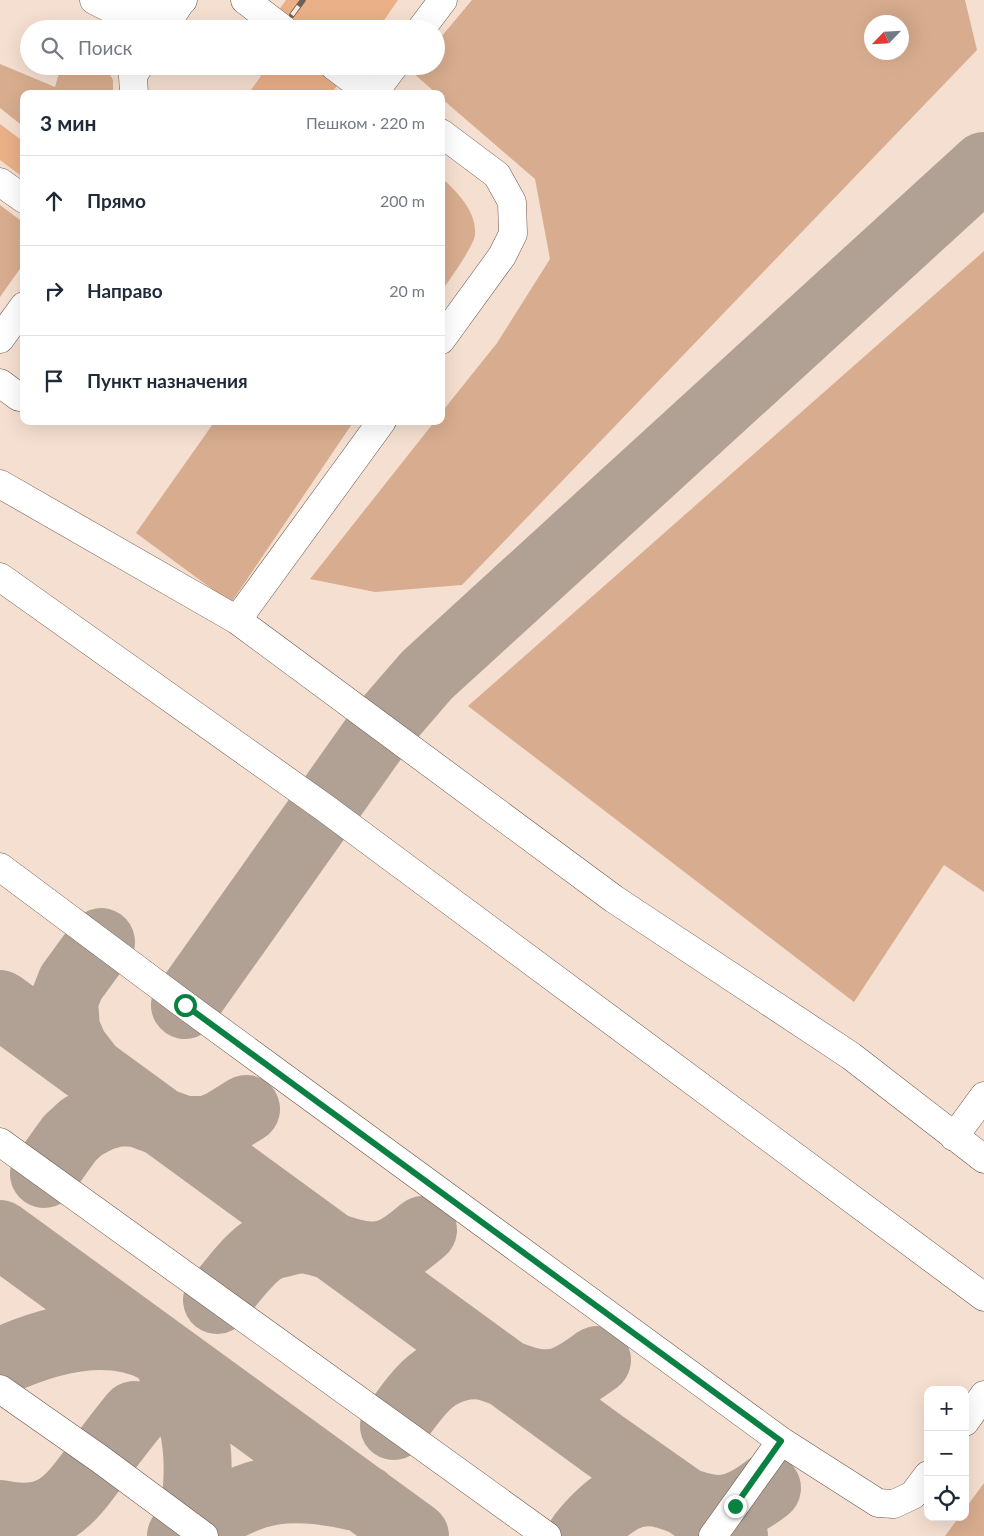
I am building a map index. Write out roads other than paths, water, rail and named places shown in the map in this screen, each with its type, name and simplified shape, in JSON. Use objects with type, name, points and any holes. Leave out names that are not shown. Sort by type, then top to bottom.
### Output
[{"type":"main road","points":[[94,0],[115,10],[138,14],[159,11],[180,3]]},
{"type":"main road","points":[[245,0],[272,20]]},
{"type":"main road","points":[[428,20],[443,0]]},
{"type":"main road","points":[[169,20],[180,3]]},
{"type":"main road","points":[[133,75],[134,90]]},
{"type":"main road","points":[[354,75],[381,87]]},
{"type":"main road","points":[[445,136],[496,175],[512,202],[512,234],[502,256],[445,334]]},
{"type":"main road","points":[[0,182],[20,196]]},
{"type":"main road","points":[[0,339],[20,312]]},
{"type":"main road","points":[[237,620],[379,425]]},
{"type":"main road","points":[[0,484],[28,502],[237,620],[614,899],[851,1056],[984,1159]]},
{"type":"main road","points":[[0,577],[325,808],[984,1297]]},
{"type":"main road","points":[[0,867],[185,1005],[781,1441],[878,1503],[894,1504],[913,1496],[927,1476]]},
{"type":"main road","points":[[954,1137],[984,1096]]},
{"type":"main road","points":[[0,1142],[547,1536]]},
{"type":"main road","points":[[0,1389],[100,1459],[204,1536]]},
{"type":"main road","points":[[969,1416],[984,1395]]},
{"type":"main road","points":[[713,1536],[781,1441]]},
{"type":"railway","points":[[292,15],[303,0]]}]
